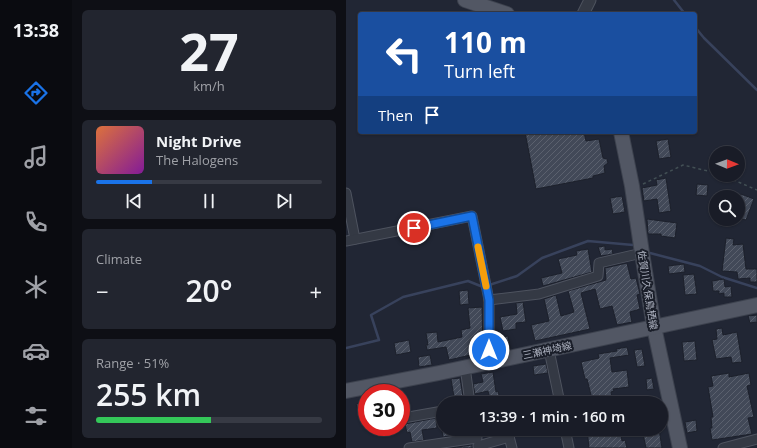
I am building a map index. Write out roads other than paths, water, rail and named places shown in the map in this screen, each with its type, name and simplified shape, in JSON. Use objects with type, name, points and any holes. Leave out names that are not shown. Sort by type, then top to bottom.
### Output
[{"type":"main road","points":[[465,0],[501,12]]},
{"type":"main road","name":"佐賀川久保鳥栖線","points":[[621,134],[632,186],[654,327],[680,448]]},
{"type":"main road","name":"三瀬神埼線","points":[[346,391],[465,368],[757,305]]},
{"type":"street","points":[[584,12],[590,0]]},
{"type":"street","points":[[346,193],[350,240],[472,216],[487,291],[490,362]]},
{"type":"street","points":[[487,291],[538,294],[598,276],[599,263],[642,253]]},
{"type":"street","points":[[549,350],[559,396]]},
{"type":"street","points":[[465,368],[469,396]]},
{"type":"street","points":[[410,417],[436,412]]},
{"type":"street","points":[[409,448],[477,440],[495,436]]},
{"type":"street","points":[[509,436],[512,448]]},
{"type":"street","points":[[566,436],[569,448]]},
{"type":"street","points":[[723,448],[757,439]]},
{"type":"waterway","points":[[674,0],[683,12]]},
{"type":"waterway","points":[[697,29],[757,90]]},
{"type":"waterway","points":[[346,348],[379,340],[371,315],[403,297],[468,281],[483,287],[517,276],[542,258],[588,241],[633,245]]},
{"type":"waterway","points":[[650,253],[700,266],[722,277],[757,288]]}]
